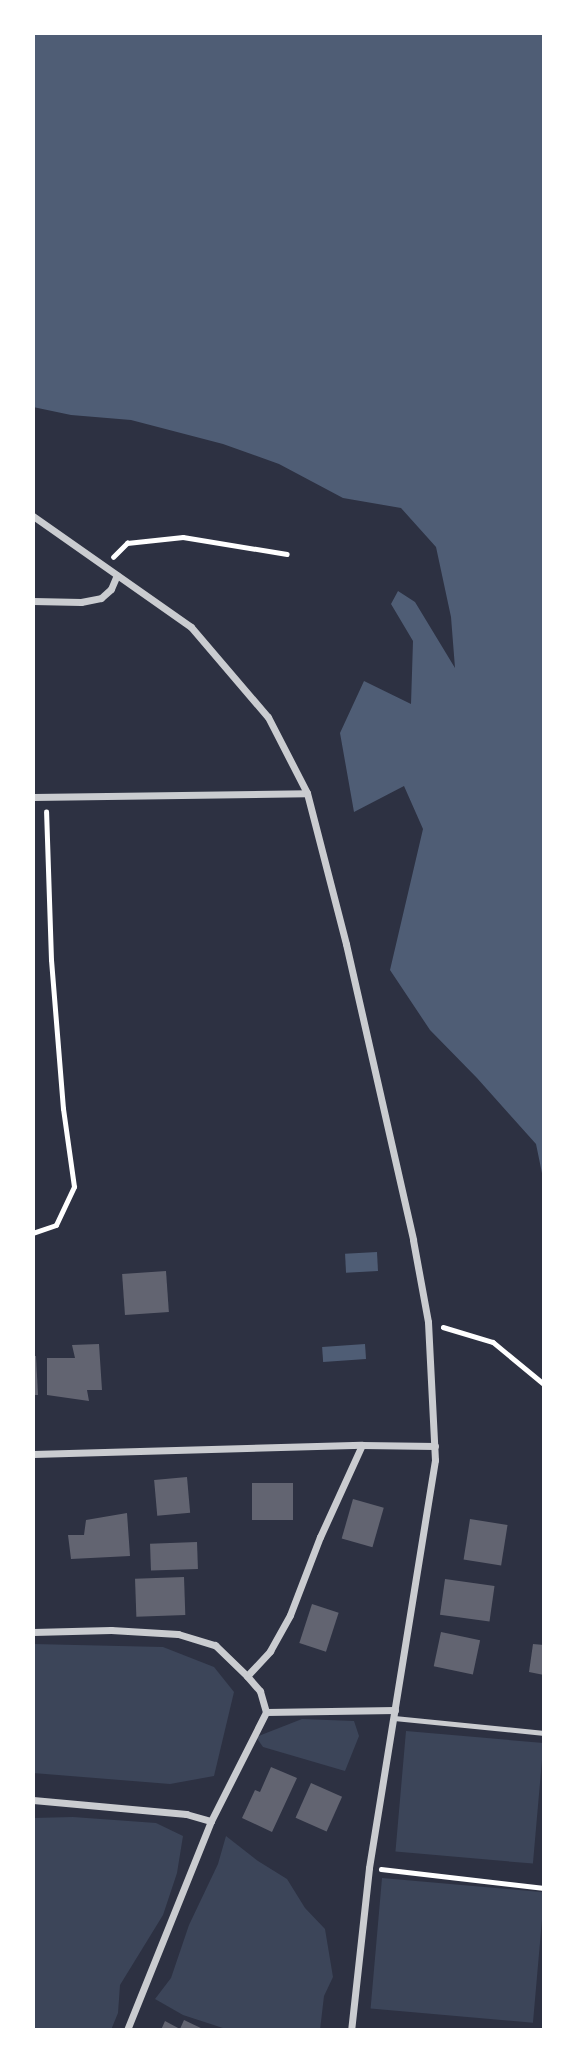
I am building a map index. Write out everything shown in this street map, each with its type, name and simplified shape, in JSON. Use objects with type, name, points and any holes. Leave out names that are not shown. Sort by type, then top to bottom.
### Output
[{"type":"street","points":[[33,516],[191,627],[268,717],[307,793],[346,944],[429,1322],[435,1446],[369,1868],[351,2030]]},
{"type":"street","points":[[33,601],[81,602],[101,598],[111,589],[117,575]]},
{"type":"street","points":[[33,797],[307,793]]},
{"type":"street","points":[[33,1454],[362,1445],[435,1446]]},
{"type":"street","points":[[247,1676],[270,1651],[290,1615],[320,1537],[362,1445]]},
{"type":"street","points":[[33,1632],[111,1630],[178,1634],[215,1645],[260,1691],[266,1712],[211,1821],[127,2030]]},
{"type":"street","points":[[266,1712],[394,1714]]},
{"type":"street","points":[[33,1800],[186,1814],[211,1821]]},
{"type":"lane","points":[[394,1714],[544,1733]]},
{"type":"path","points":[[117,575],[113,557],[127,544],[146,539],[183,537],[287,554]]},
{"type":"path","points":[[33,1233],[56,1225],[74,1187],[63,1109],[51,960],[45,797]]},
{"type":"path","points":[[429,1322],[493,1342],[544,1384]]},
{"type":"path","points":[[369,1868],[544,1888]]},
{"type":"shaded area","points":[[33,33],[544,33],[544,1183],[536,1144],[430,1030],[390,970],[423,829],[404,786],[354,812],[340,733],[364,681],[411,704],[413,641],[391,604],[398,591],[415,602],[455,668],[451,617],[436,547],[401,508],[343,498],[279,464],[223,444],[131,420],[71,415],[33,407]]},
{"type":"shaded area","points":[[377,1252],[378,1271],[346,1273],[345,1254]]},
{"type":"shaded area","points":[[365,1344],[366,1359],[323,1362],[322,1347]]},
{"type":"shaded area","points":[[33,1644],[163,1647],[214,1667],[234,1692],[214,1776],[170,1784],[33,1773]]},
{"type":"shaded area","points":[[302,1719],[354,1721],[359,1736],[345,1771],[263,1747],[256,1737]]},
{"type":"shaded area","points":[[406,1731],[543,1743],[533,1864],[395,1852]]},
{"type":"shaded area","points":[[73,1817],[156,1823],[183,1836],[177,1873],[163,1915],[120,1985],[118,2013],[111,2030],[33,2030],[33,1818]]},
{"type":"shaded area","points":[[226,1836],[287,1879],[305,1908],[325,1929],[333,1977],[324,1996],[320,2030],[229,2030],[183,2015],[155,1999],[171,1978],[189,1925],[218,1864]]},
{"type":"shaded area","points":[[382,1878],[544,1892],[533,2023],[371,2009]]},
{"type":"building","points":[[166,1271],[169,1312],[125,1315],[122,1274]]},
{"type":"building","points":[[99,1344],[102,1390],[87,1390],[89,1401],[47,1395],[47,1358],[75,1358],[72,1345]]},
{"type":"building","points":[[33,1356],[36,1356],[38,1395],[33,1395]]},
{"type":"building","points":[[187,1477],[190,1513],[157,1516],[154,1480]]},
{"type":"building","points":[[252,1483],[293,1483],[293,1520],[252,1520]]},
{"type":"building","points":[[353,1499],[384,1508],[372,1547],[342,1538]]},
{"type":"building","points":[[127,1513],[130,1556],[71,1559],[68,1535],[84,1535],[86,1520]]},
{"type":"building","points":[[470,1519],[508,1525],[501,1565],[464,1559]]},
{"type":"building","points":[[197,1542],[198,1569],[151,1571],[150,1544]]},
{"type":"building","points":[[184,1577],[185,1615],[136,1617],[135,1579]]},
{"type":"building","points":[[445,1579],[495,1586],[490,1622],[440,1615]]},
{"type":"building","points":[[312,1604],[339,1613],[326,1652],[299,1643]]},
{"type":"building","points":[[441,1632],[480,1640],[473,1675],[434,1666]]},
{"type":"building","points":[[533,1644],[544,1645],[544,1675],[529,1672]]},
{"type":"building","points":[[271,1767],[297,1778],[272,1832],[242,1818],[255,1790],[260,1792]]},
{"type":"building","points":[[311,1783],[342,1797],[327,1832],[296,1818]]},
{"type":"building","points":[[184,2020],[205,2030],[161,2030],[165,2021],[180,2029]]}]
